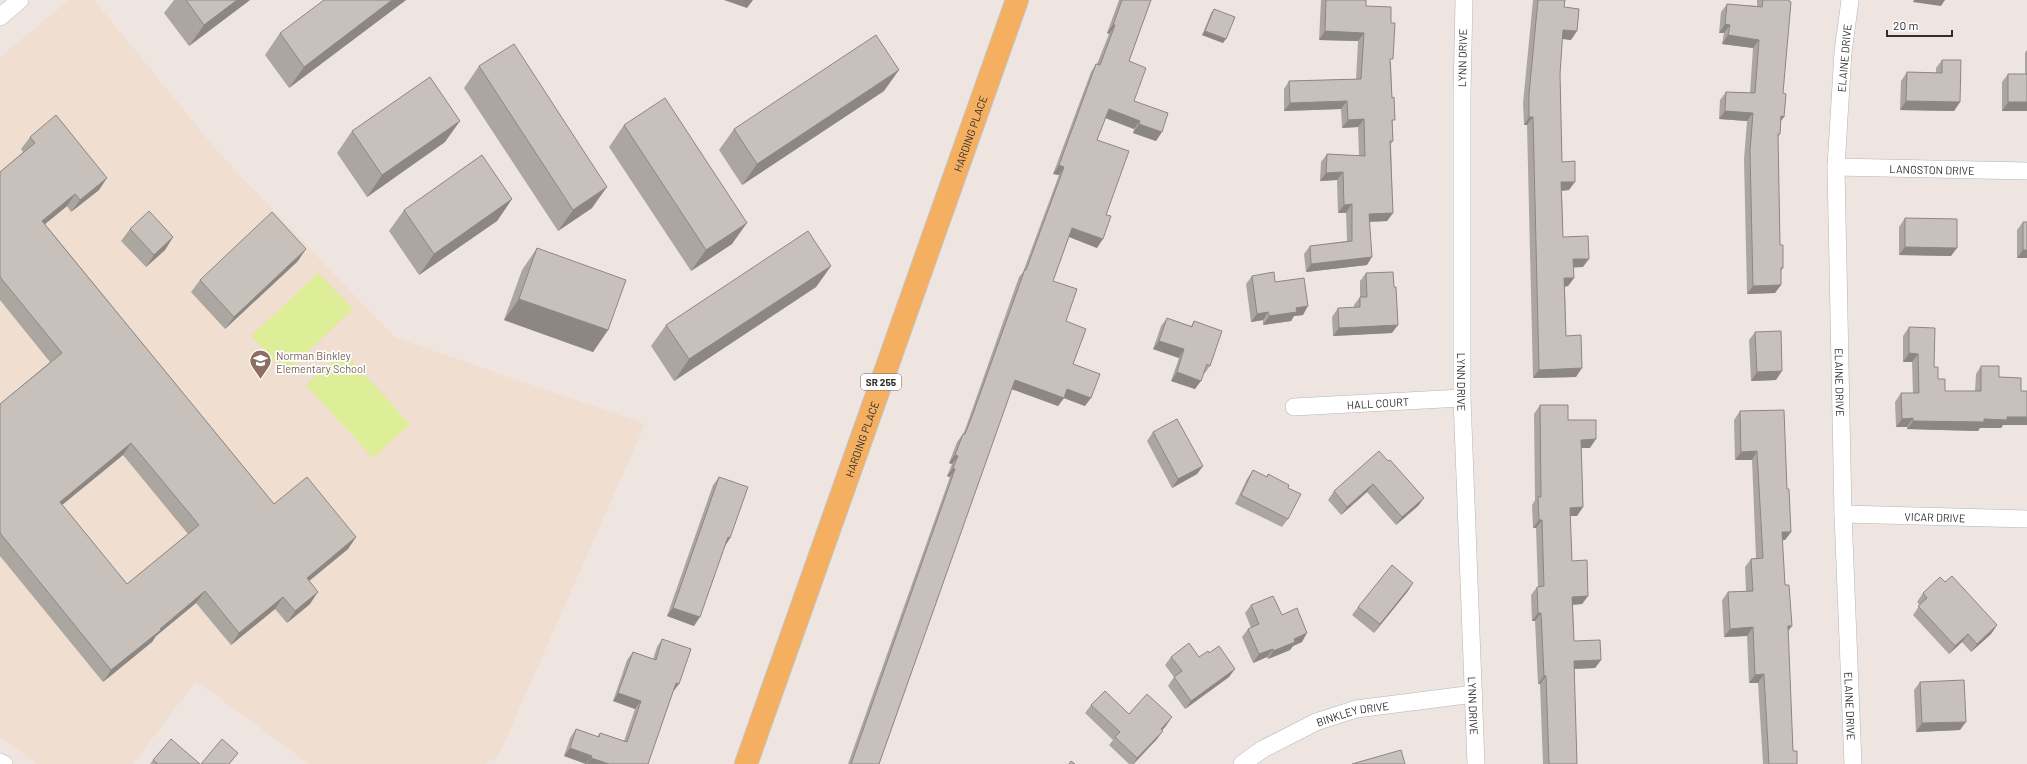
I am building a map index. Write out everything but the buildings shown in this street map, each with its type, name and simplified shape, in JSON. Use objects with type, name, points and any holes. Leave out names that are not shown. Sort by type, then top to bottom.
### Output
[{"type":"main road","name":"HARDING PLACE","points":[[746,764],[1017,0]]},
{"type":"street","points":[[0,17],[20,0]]},
{"type":"street","name":"LYNN DRIVE","points":[[1464,0],[1462,93],[1462,398],[1476,764]]},
{"type":"street","name":"ELAINE DRIVE","points":[[1850,0],[1843,52],[1836,167],[1843,514],[1853,764]]},
{"type":"street","name":"LANGSTON DRIVE","points":[[1836,167],[2027,171]]},
{"type":"street","name":"HALL COURT","points":[[1294,406],[1462,398]]},
{"type":"street","name":"VICAR DRIVE","points":[[1843,514],[2027,519]]},
{"type":"street","name":"BINKLEY DRIVE","points":[[1242,764],[1263,749],[1316,722],[1356,709],[1474,694]]},
{"type":"street","points":[[0,762],[4,764]]},
{"type":"shaded area","name":"Norman Binkley Elementary School","points":[[69,0],[94,0],[219,153],[394,337],[645,424],[498,757],[484,764],[309,764],[196,681],[133,764],[38,764],[0,738],[0,57]]},
{"type":"green space","points":[[318,273],[353,309],[286,372],[251,336]]},
{"type":"green space","points":[[343,351],[410,424],[373,458],[306,385]]},
{"type":"place","name":"Norman Binkley Elementary School","points":[[260,380]]}]
